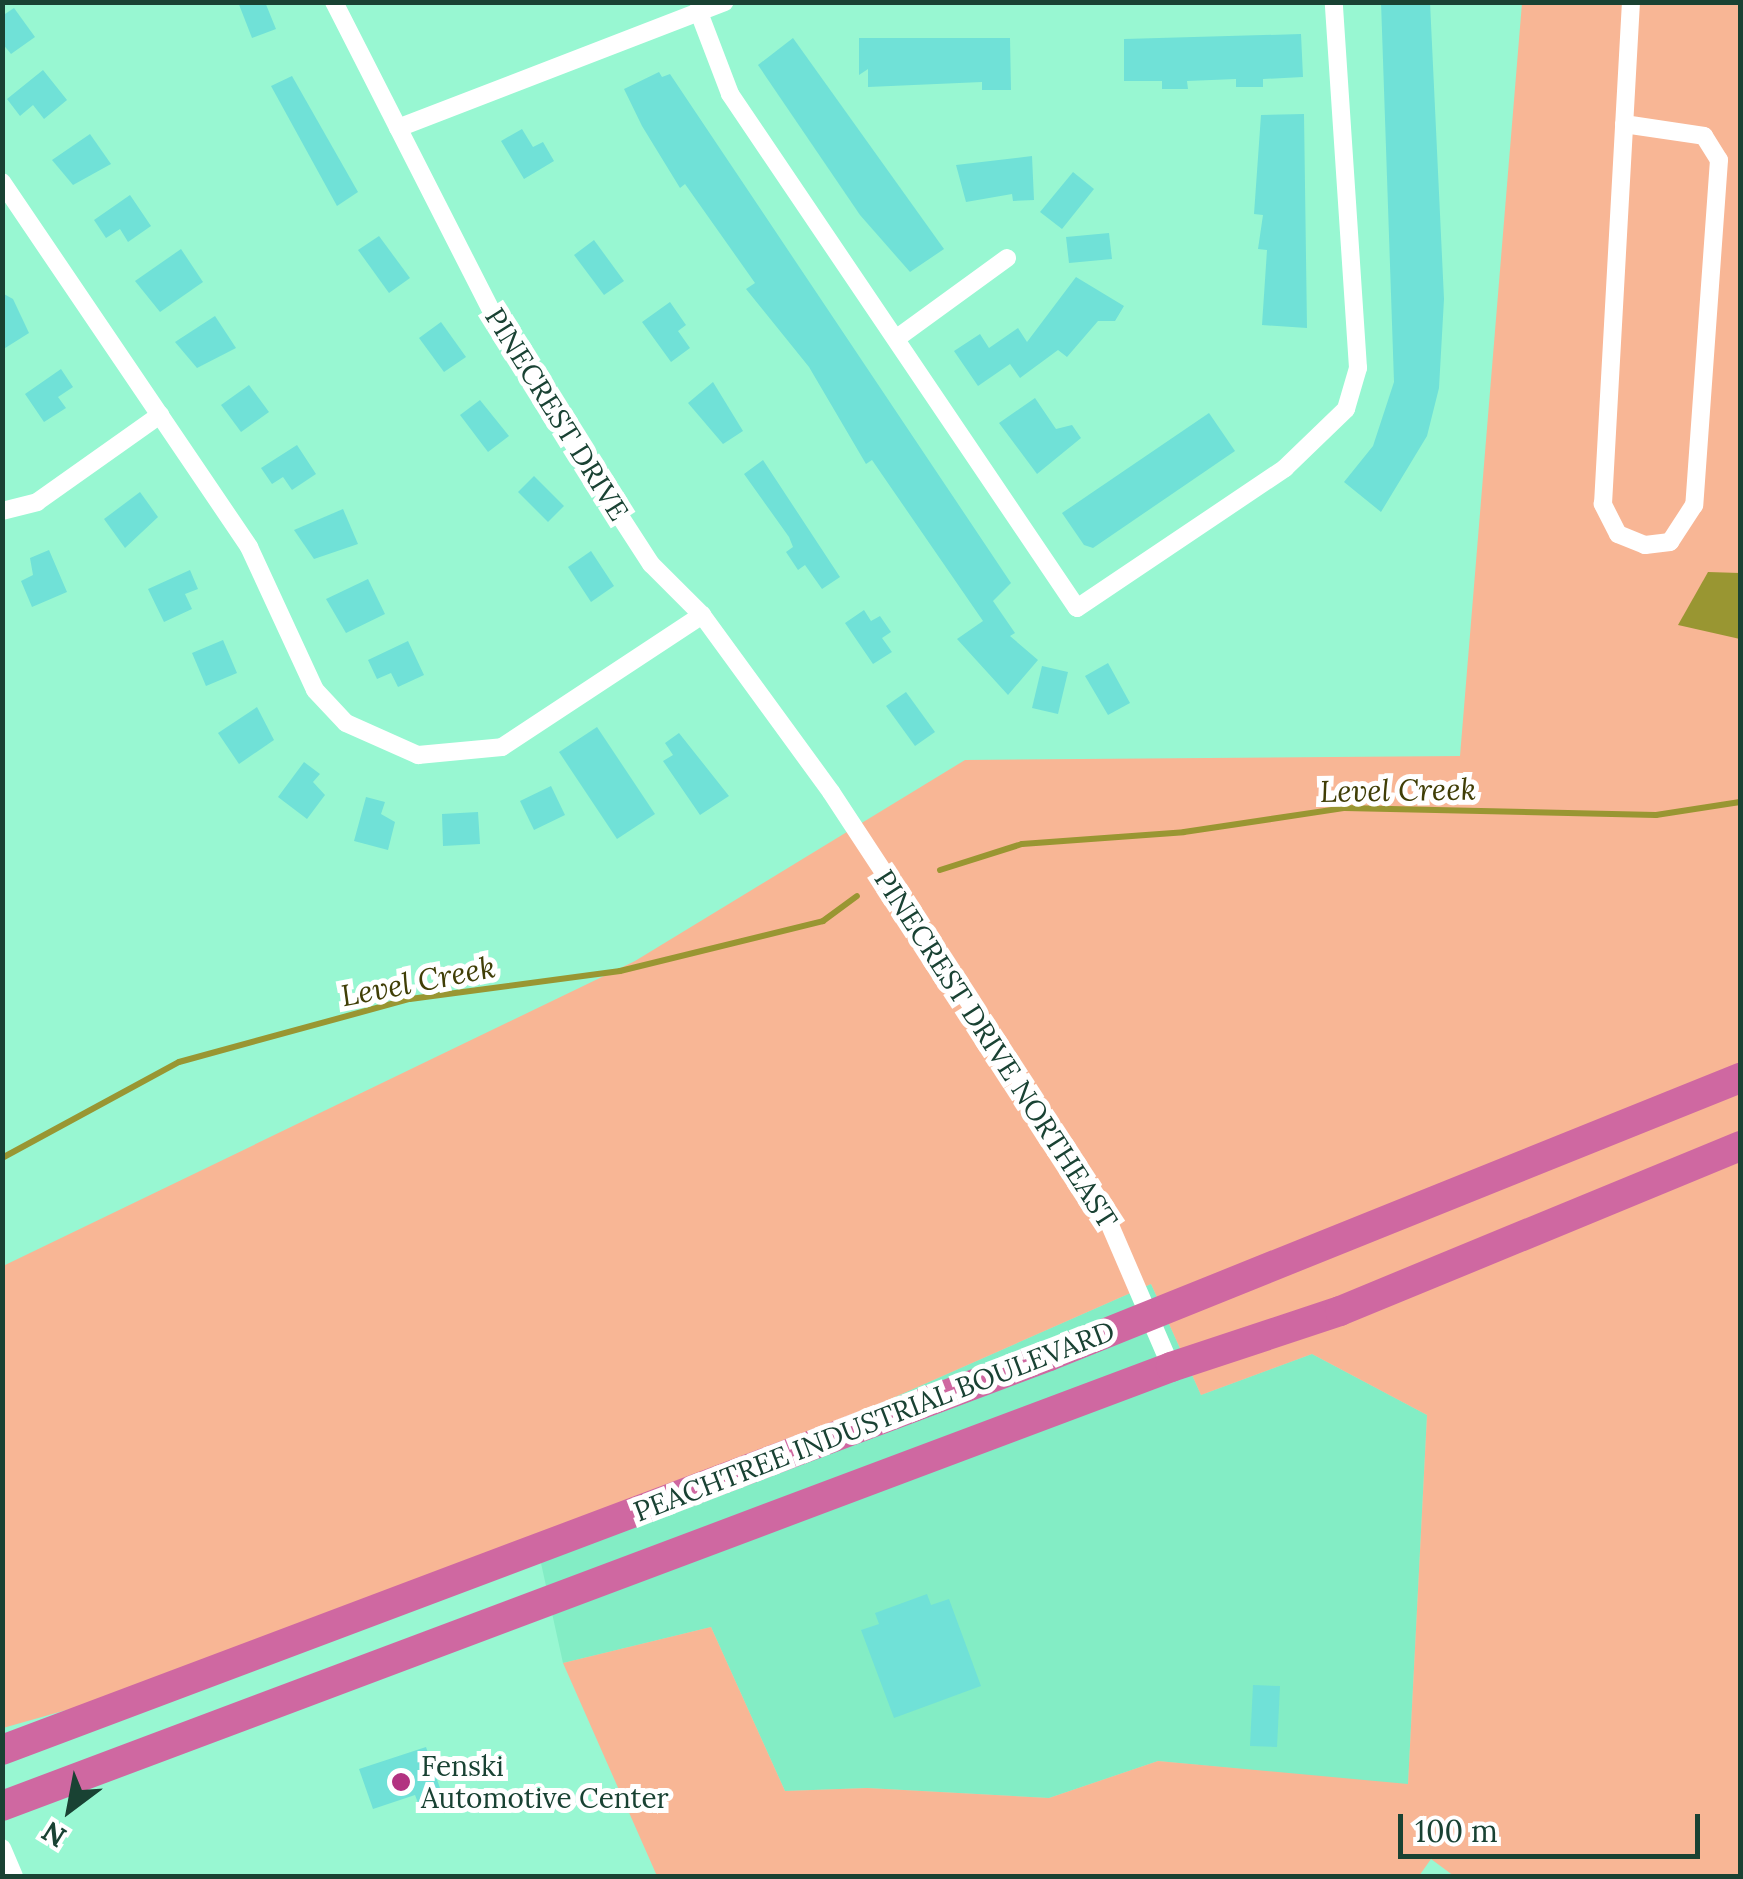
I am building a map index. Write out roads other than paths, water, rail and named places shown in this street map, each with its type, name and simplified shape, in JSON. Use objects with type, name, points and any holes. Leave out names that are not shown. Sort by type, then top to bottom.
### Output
[{"type":"highway","name":"PEACHTREE INDUSTRIAL BOULEVARD","points":[[2,1750],[595,1530],[1740,1078]]},
{"type":"highway","name":"PEACHTREE INDUSTRIAL BOULEVARD","points":[[2,1806],[1170,1367],[1340,1311],[1740,1146]]},
{"type":"street","name":"PINECREST DRIVE","points":[[334,2],[506,340],[652,564],[702,615],[831,792]]},
{"type":"street","points":[[398,128],[724,2]]},
{"type":"street","points":[[698,10],[730,94],[1077,608],[1285,468],[1346,409],[1358,368],[1334,2]]},
{"type":"street","points":[[1624,124],[1704,136],[1719,160],[1694,505],[1670,542],[1645,545],[1618,534],[1603,504],[1624,124],[1631,2]]},
{"type":"street","points":[[2,182],[249,547],[314,690],[346,724],[418,755],[502,747],[702,615]]},
{"type":"street","points":[[897,338],[1007,258]]},
{"type":"street","points":[[2,511],[37,502],[160,415]]},
{"type":"street","name":"PINECREST DRIVE NORTHEAST","points":[[831,792],[1100,1202],[1152,1312],[1170,1367]]},
{"type":"street","points":[[2,1848],[14,1876]]},
{"type":"waterway","name":"Level Creek","points":[[940,870],[1022,844],[1184,832],[1345,808],[1656,815],[1740,802]]},
{"type":"waterway","name":"Level Creek","points":[[2,1158],[179,1062],[410,999],[620,971],[823,921],[857,896]]},
{"type":"place","name":"Fenski Automotive Center","points":[[401,1782]]}]
